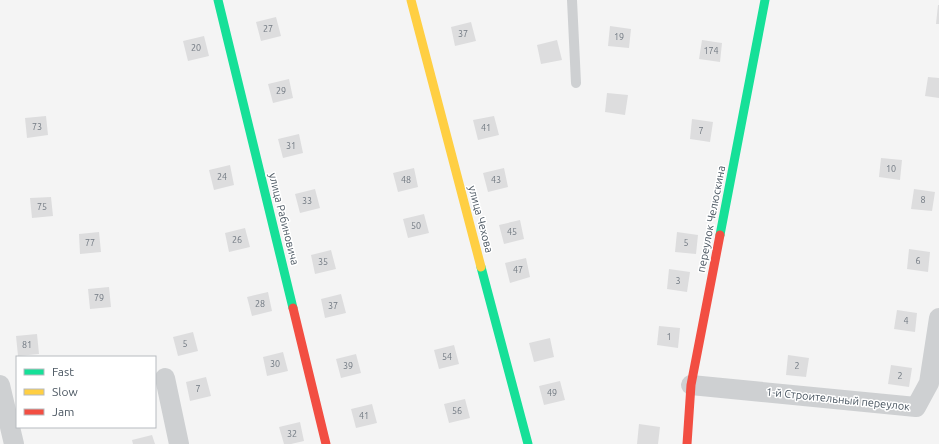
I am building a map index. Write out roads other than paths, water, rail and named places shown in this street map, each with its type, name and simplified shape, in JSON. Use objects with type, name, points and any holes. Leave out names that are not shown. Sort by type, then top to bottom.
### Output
[{"type":"street","name":"улица Рабиновича","points":[[218,0],[326,444]]},
{"type":"street","name":"улица Чехова","points":[[411,0],[528,444]]},
{"type":"street","name":"переулок Челюскина","points":[[687,444],[691,385],[765,0]]},
{"type":"street","name":"1-й Строительный переулок","points":[[691,385],[916,407],[929,383],[939,318]]},
{"type":"street","points":[[165,378],[179,444]]},
{"type":"street","points":[[0,385],[14,444]]},
{"type":"lane","points":[[572,0],[576,82]]}]
